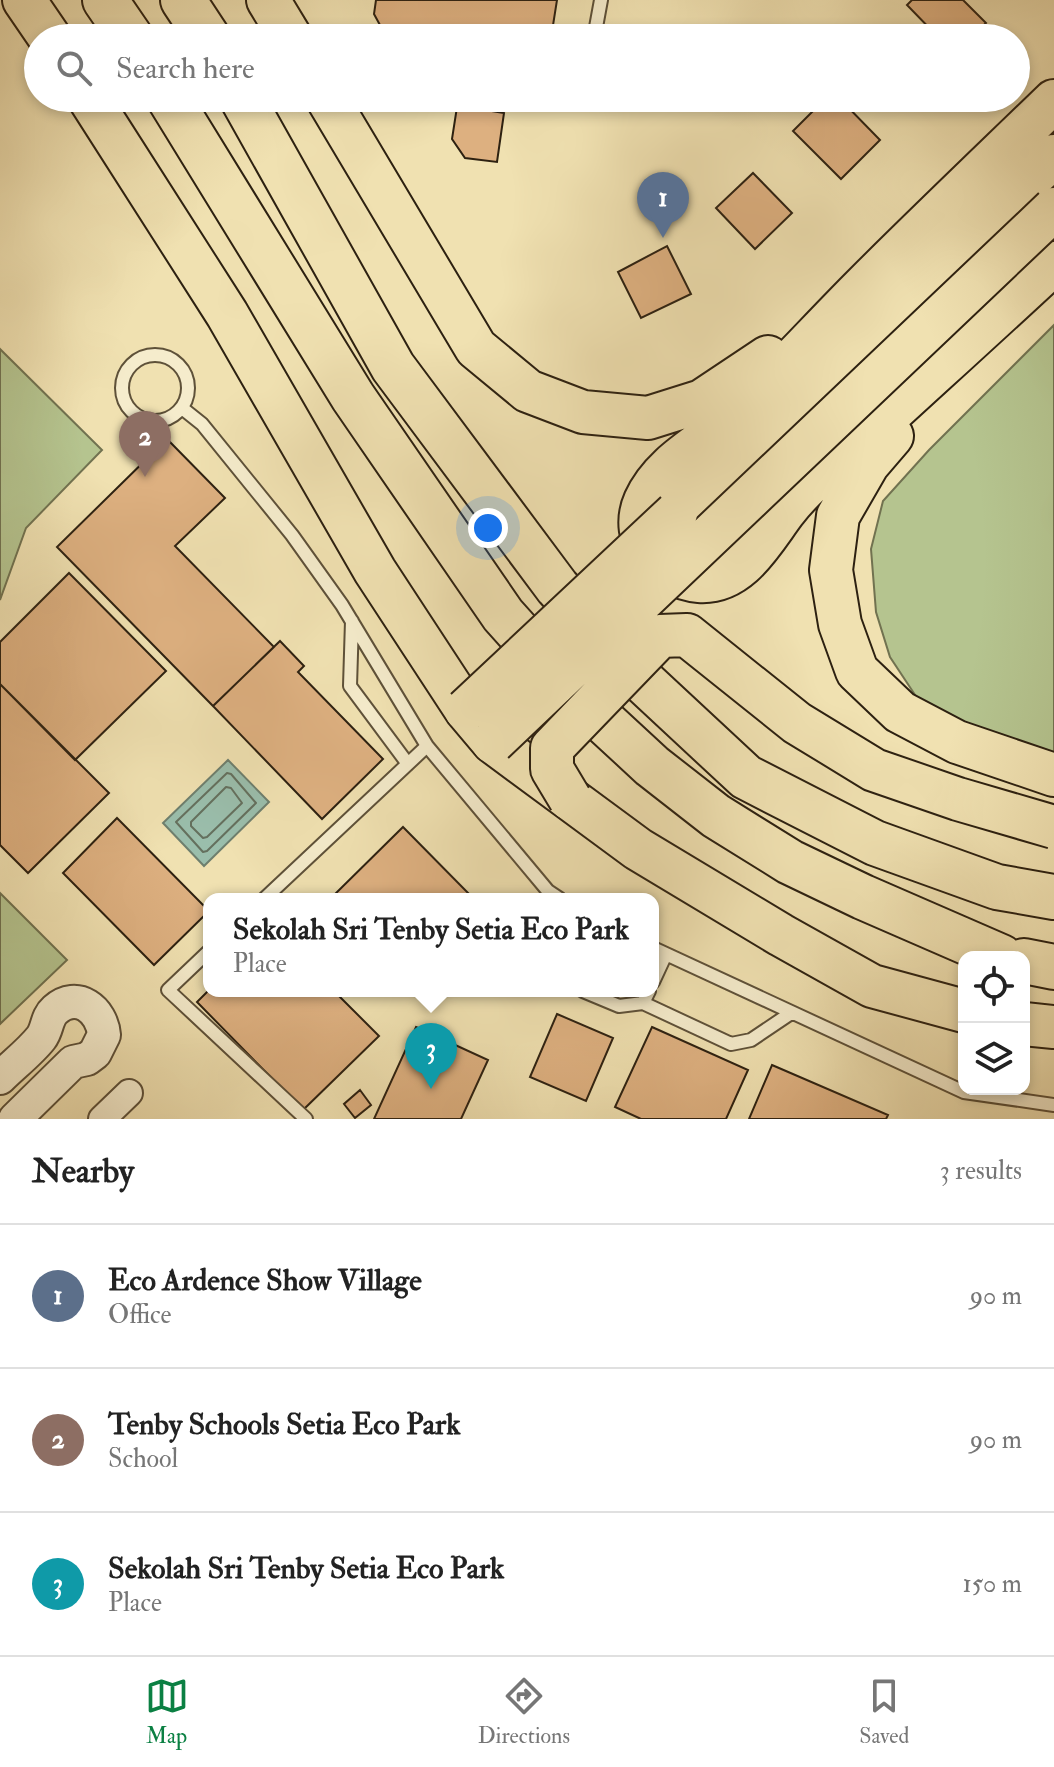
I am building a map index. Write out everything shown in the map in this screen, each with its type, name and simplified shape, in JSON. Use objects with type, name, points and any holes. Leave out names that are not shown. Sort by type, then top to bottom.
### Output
[{"type":"highway","points":[[24,0],[40,24]]},
{"type":"highway","points":[[105,0],[121,24]]},
{"type":"highway","points":[[183,0],[199,24]]},
{"type":"highway","points":[[268,0],[283,24]]},
{"type":"highway","points":[[1054,101],[735,417],[656,480],[644,502],[640,520],[641,537],[650,552],[673,575],[689,580],[717,579],[731,573],[750,558],[789,505],[1054,266]]},
{"type":"highway","points":[[98,112],[227,314],[375,571],[466,710],[493,742],[638,849],[872,986],[958,1009]]},
{"type":"highway","points":[[178,112],[353,397],[503,615],[573,693],[652,766],[716,816],[765,847],[863,897],[987,951]]},
{"type":"highway","points":[[250,112],[393,367],[557,587],[646,684],[746,777],[875,843],[997,887],[1054,897]]},
{"type":"highway","points":[[335,112],[476,348],[528,391],[583,412],[648,418],[702,401],[749,371],[864,286]]},
{"type":"highway","points":[[466,710],[1054,156]]},
{"type":"highway","points":[[493,742],[1054,209]]},
{"type":"highway","points":[[1001,312],[868,464],[838,516],[831,570],[840,624],[857,671],[900,712],[957,742],[1054,775]]},
{"type":"highway","points":[[570,799],[552,769],[552,748],[660,636],[687,635],[797,723],[874,770],[1054,827]]},
{"type":"highway","points":[[1030,962],[1054,967]]},
{"type":"highway","points":[[1030,1025],[1054,1027]]},
{"type":"street","points":[[0,1078],[44,1035],[47,1020],[62,1005],[82,1003],[99,1015],[104,1035],[95,1053],[87,1059],[73,1062],[15,1119]]},
{"type":"street","points":[[102,1119],[129,1093]]},
{"type":"lane","points":[[597,24],[601,0]]},
{"type":"lane","points":[[152,354],[173,359],[187,376],[187,398],[182,408],[164,420],[143,419],[133,413],[122,394],[126,372],[132,363],[152,354]]},
{"type":"lane","points":[[182,408],[202,424],[292,535],[352,621],[427,746],[543,893]]},
{"type":"lane","points":[[352,621],[350,686],[408,764]]},
{"type":"lane","points":[[270,893],[427,746]]},
{"type":"lane","points":[[659,951],[964,1092],[1054,1105]]},
{"type":"lane","points":[[659,969],[666,954]]},
{"type":"lane","points":[[203,957],[168,990],[306,1119]]},
{"type":"lane","points":[[597,997],[619,1006],[646,997],[731,1044],[751,1040],[791,1013]]},
{"type":"green space","points":[[1054,325],[1054,762],[929,716],[890,657],[876,612],[871,549],[883,501],[929,450]]},
{"type":"green space","points":[[0,349],[102,450],[26,528],[0,600]]},
{"type":"green space","points":[[0,893],[67,960],[0,1024]]},
{"type":"water","points":[[228,760],[269,802],[204,866],[163,823]]},
{"type":"building","points":[[376,0],[557,0],[553,24],[379,24],[374,14]]},
{"type":"building","points":[[912,0],[963,0],[986,23],[925,24],[907,5]]},
{"type":"building","points":[[456,112],[504,113],[497,162],[465,158],[452,139]]},
{"type":"building","points":[[812,112],[853,112],[880,140],[841,179],[793,131]]},
{"type":"building","points":[[753,173],[792,213],[755,249],[716,208]]},
{"type":"building","points":[[667,246],[691,294],[641,318],[618,272]]},
{"type":"building","points":[[167,439],[225,498],[175,546],[274,647],[213,706],[57,547]]},
{"type":"building","points":[[69,573],[166,671],[75,760],[0,684],[0,642]]},
{"type":"building","points":[[280,641],[304,666],[298,672],[383,759],[322,819],[213,706]]},
{"type":"building","points":[[0,684],[109,793],[28,873],[0,845]]},
{"type":"building","points":[[117,818],[203,905],[203,917],[154,965],[63,873]]},
{"type":"building","points":[[403,827],[468,893],[336,893]]},
{"type":"building","points":[[203,996],[340,997],[379,1036],[303,1110],[197,1002]]},
{"type":"building","points":[[557,1014],[613,1038],[586,1101],[530,1077]]},
{"type":"building","points":[[416,1027],[488,1060],[461,1119],[374,1119]]},
{"type":"building","points":[[652,1027],[748,1070],[726,1119],[641,1119],[615,1107]]},
{"type":"building","points":[[772,1065],[888,1115],[886,1119],[749,1119]]},
{"type":"building","points":[[360,1090],[371,1105],[355,1118],[344,1104]]},
{"type":"place","name":"Eco Ardence Show Village","points":[[663,238]]},
{"type":"place","name":"Tenby Schools Setia Eco Park","points":[[145,477]]},
{"type":"place","name":"Sekolah Sri Tenby Setia Eco Park","points":[[431,1089]]}]
